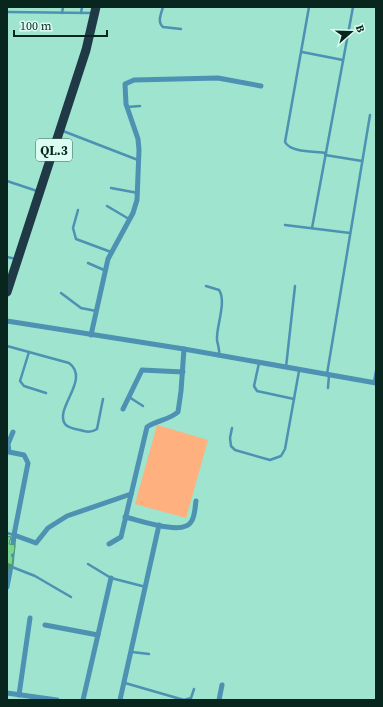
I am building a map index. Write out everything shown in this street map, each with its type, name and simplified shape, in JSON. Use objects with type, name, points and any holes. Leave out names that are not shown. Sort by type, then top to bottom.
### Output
[{"type":"highway","name":"QL.3","points":[[7,292],[86,50],[95,10]]},
{"type":"street","points":[[91,335],[104,270],[111,252],[130,219],[137,200],[139,160],[138,139],[126,108],[125,84],[131,81],[218,78],[261,86]]},
{"type":"street","points":[[7,321],[184,349],[299,371],[328,374],[375,383]]},
{"type":"street","points":[[109,544],[121,537],[147,426],[171,417],[178,412],[184,349]]},
{"type":"street","points":[[123,409],[142,370],[183,372]]},
{"type":"street","points":[[7,588],[14,535],[28,463],[24,455],[9,452],[8,444],[13,432]]},
{"type":"street","points":[[14,535],[36,543],[48,528],[67,516],[130,494]]},
{"type":"street","points":[[125,517],[172,528],[185,528],[192,522],[196,501]]},
{"type":"street","points":[[120,700],[159,525]]},
{"type":"street","points":[[83,700],[111,578]]},
{"type":"street","points":[[21,697],[30,618]]},
{"type":"street","points":[[45,625],[98,635]]},
{"type":"street","points":[[219,700],[222,685]]},
{"type":"street","points":[[7,693],[21,697],[56,700]]},
{"type":"lane","points":[[25,7],[25,12]]},
{"type":"lane","points":[[62,13],[63,7]]},
{"type":"lane","points":[[81,13],[82,7]]},
{"type":"lane","points":[[163,7],[160,19],[161,25],[163,27],[181,29]]},
{"type":"lane","points":[[309,7],[285,142],[287,145],[296,149],[362,162]]},
{"type":"lane","points":[[312,228],[353,7]]},
{"type":"lane","points":[[7,12],[81,13],[95,10]]},
{"type":"lane","points":[[302,52],[343,60]]},
{"type":"lane","points":[[126,108],[140,106]]},
{"type":"lane","points":[[328,388],[328,374],[370,115]]},
{"type":"lane","points":[[60,130],[139,160]]},
{"type":"lane","points":[[7,181],[40,192]]},
{"type":"lane","points":[[111,188],[138,192]]},
{"type":"lane","points":[[107,206],[130,219]]},
{"type":"lane","points":[[78,210],[73,228],[76,239],[111,252]]},
{"type":"lane","points":[[285,225],[350,233]]},
{"type":"lane","points":[[7,257],[18,259]]},
{"type":"lane","points":[[88,263],[104,270]]},
{"type":"lane","points":[[206,286],[219,290],[222,297],[217,339],[220,349],[220,356]]},
{"type":"lane","points":[[286,368],[295,286]]},
{"type":"lane","points":[[61,293],[81,308],[96,311]]},
{"type":"lane","points":[[7,346],[69,363],[74,366],[76,379],[64,416],[65,423],[68,427],[84,432],[93,432],[97,429],[103,399]]},
{"type":"lane","points":[[29,352],[20,381],[24,386],[46,393]]},
{"type":"lane","points":[[258,363],[254,386],[257,391],[294,399]]},
{"type":"lane","points":[[232,428],[230,438],[231,446],[235,450],[270,460],[277,459],[281,456],[285,449],[299,371]]},
{"type":"lane","points":[[375,383],[376,371]]},
{"type":"lane","points":[[128,396],[143,406]]},
{"type":"lane","points":[[7,533],[14,535]]},
{"type":"lane","points":[[88,564],[111,578],[146,587]]},
{"type":"lane","points":[[9,565],[35,576],[71,597]]},
{"type":"lane","points":[[131,652],[149,654]]},
{"type":"lane","points":[[124,683],[184,700],[191,698],[194,689]]},
{"type":"shaded area","points":[[157,425],[208,440],[186,518],[135,504]]},
{"type":"building","points":[[7,536],[11,537],[9,544],[15,545],[14,553],[11,555],[13,558],[12,565],[7,563]]}]
